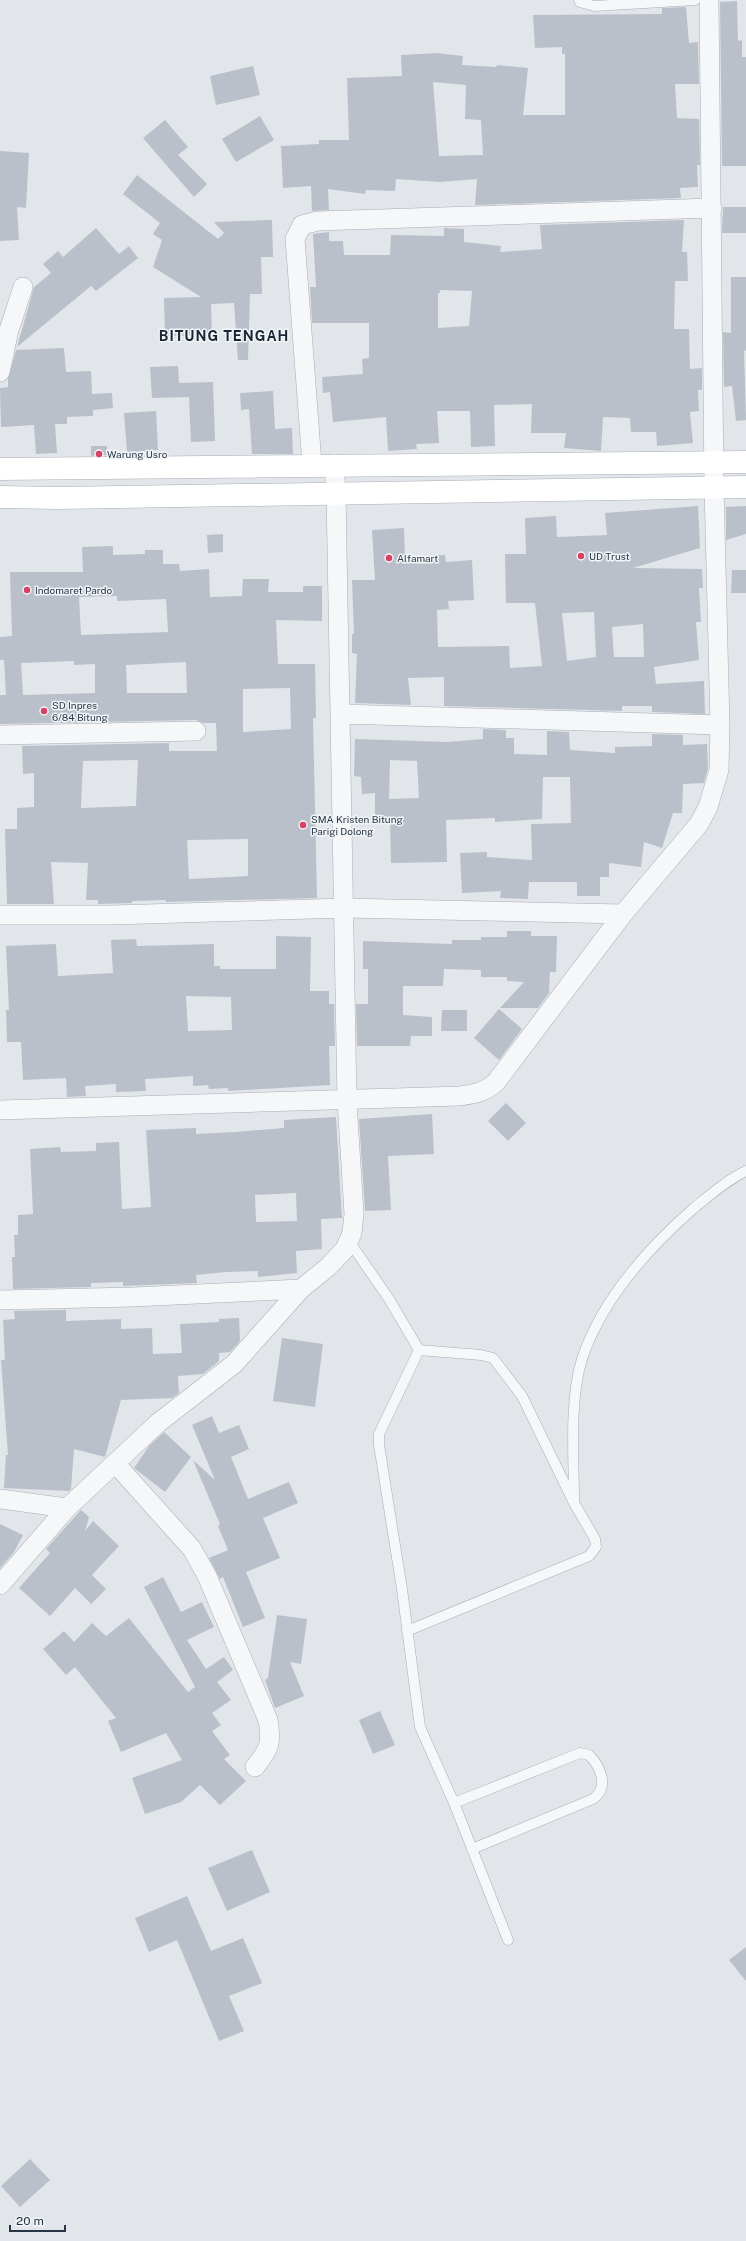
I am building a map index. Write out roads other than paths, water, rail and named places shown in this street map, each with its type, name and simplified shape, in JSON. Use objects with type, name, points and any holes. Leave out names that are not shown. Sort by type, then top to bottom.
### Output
[{"type":"street","points":[[0,1110],[347,1101],[460,1096],[478,1093],[490,1088],[623,914],[699,824],[708,807],[719,770],[720,725],[714,487],[709,0]]},
{"type":"street","points":[[312,464],[295,240],[302,225],[318,221],[712,208]]},
{"type":"street","points":[[0,372],[10,330],[23,287]]},
{"type":"street","points":[[0,462],[0,468],[312,464],[746,462]]},
{"type":"street","points":[[0,1585],[67,1508],[164,1418],[234,1364],[300,1289],[328,1267],[345,1249],[352,1233],[354,1214],[347,1101],[341,714],[334,464]]},
{"type":"street","points":[[0,497],[59,498],[746,487]]},
{"type":"street","points":[[341,714],[720,725]]},
{"type":"street","points":[[0,736],[196,731]]},
{"type":"street","points":[[0,915],[112,915],[344,908],[623,914]]},
{"type":"street","points":[[0,1300],[133,1297],[300,1289]]},
{"type":"street","points":[[115,1463],[180,1533],[192,1549],[204,1571],[268,1720],[271,1736],[268,1750],[255,1767]]},
{"type":"street","points":[[0,1499],[67,1508]]},
{"type":"lane","points":[[579,0],[580,2],[594,6],[695,0]]},
{"type":"lane","points":[[574,1503],[575,1408],[582,1360],[592,1336],[614,1295],[657,1241],[714,1191],[746,1171]]},
{"type":"lane","points":[[349,1241],[389,1299],[418,1350]]},
{"type":"lane","points":[[406,1631],[589,1556],[596,1547],[595,1539],[574,1503],[522,1396],[493,1358],[481,1355],[418,1350]]},
{"type":"lane","points":[[418,1350],[379,1434],[379,1445],[402,1589],[406,1631],[420,1727],[454,1804],[508,1940]]},
{"type":"lane","points":[[454,1804],[580,1753],[589,1755],[600,1769],[601,1788],[598,1796],[472,1849]]},
{"type":"place","name":"Warung Usro","points":[[99,454]]},
{"type":"place","name":"UD Trust","points":[[581,556]]},
{"type":"place","name":"Alfamart","points":[[389,558]]},
{"type":"place","name":"Indomaret Pardo","points":[[27,590]]},
{"type":"place","name":"SD Inpres 6/84 Bitung","points":[[44,711]]},
{"type":"place","name":"SMA Kristen Bitung Parigi Dolong","points":[[303,825]]},
{"type":"district","name":"BITUNG TENGAH","points":[[224,336]]}]
